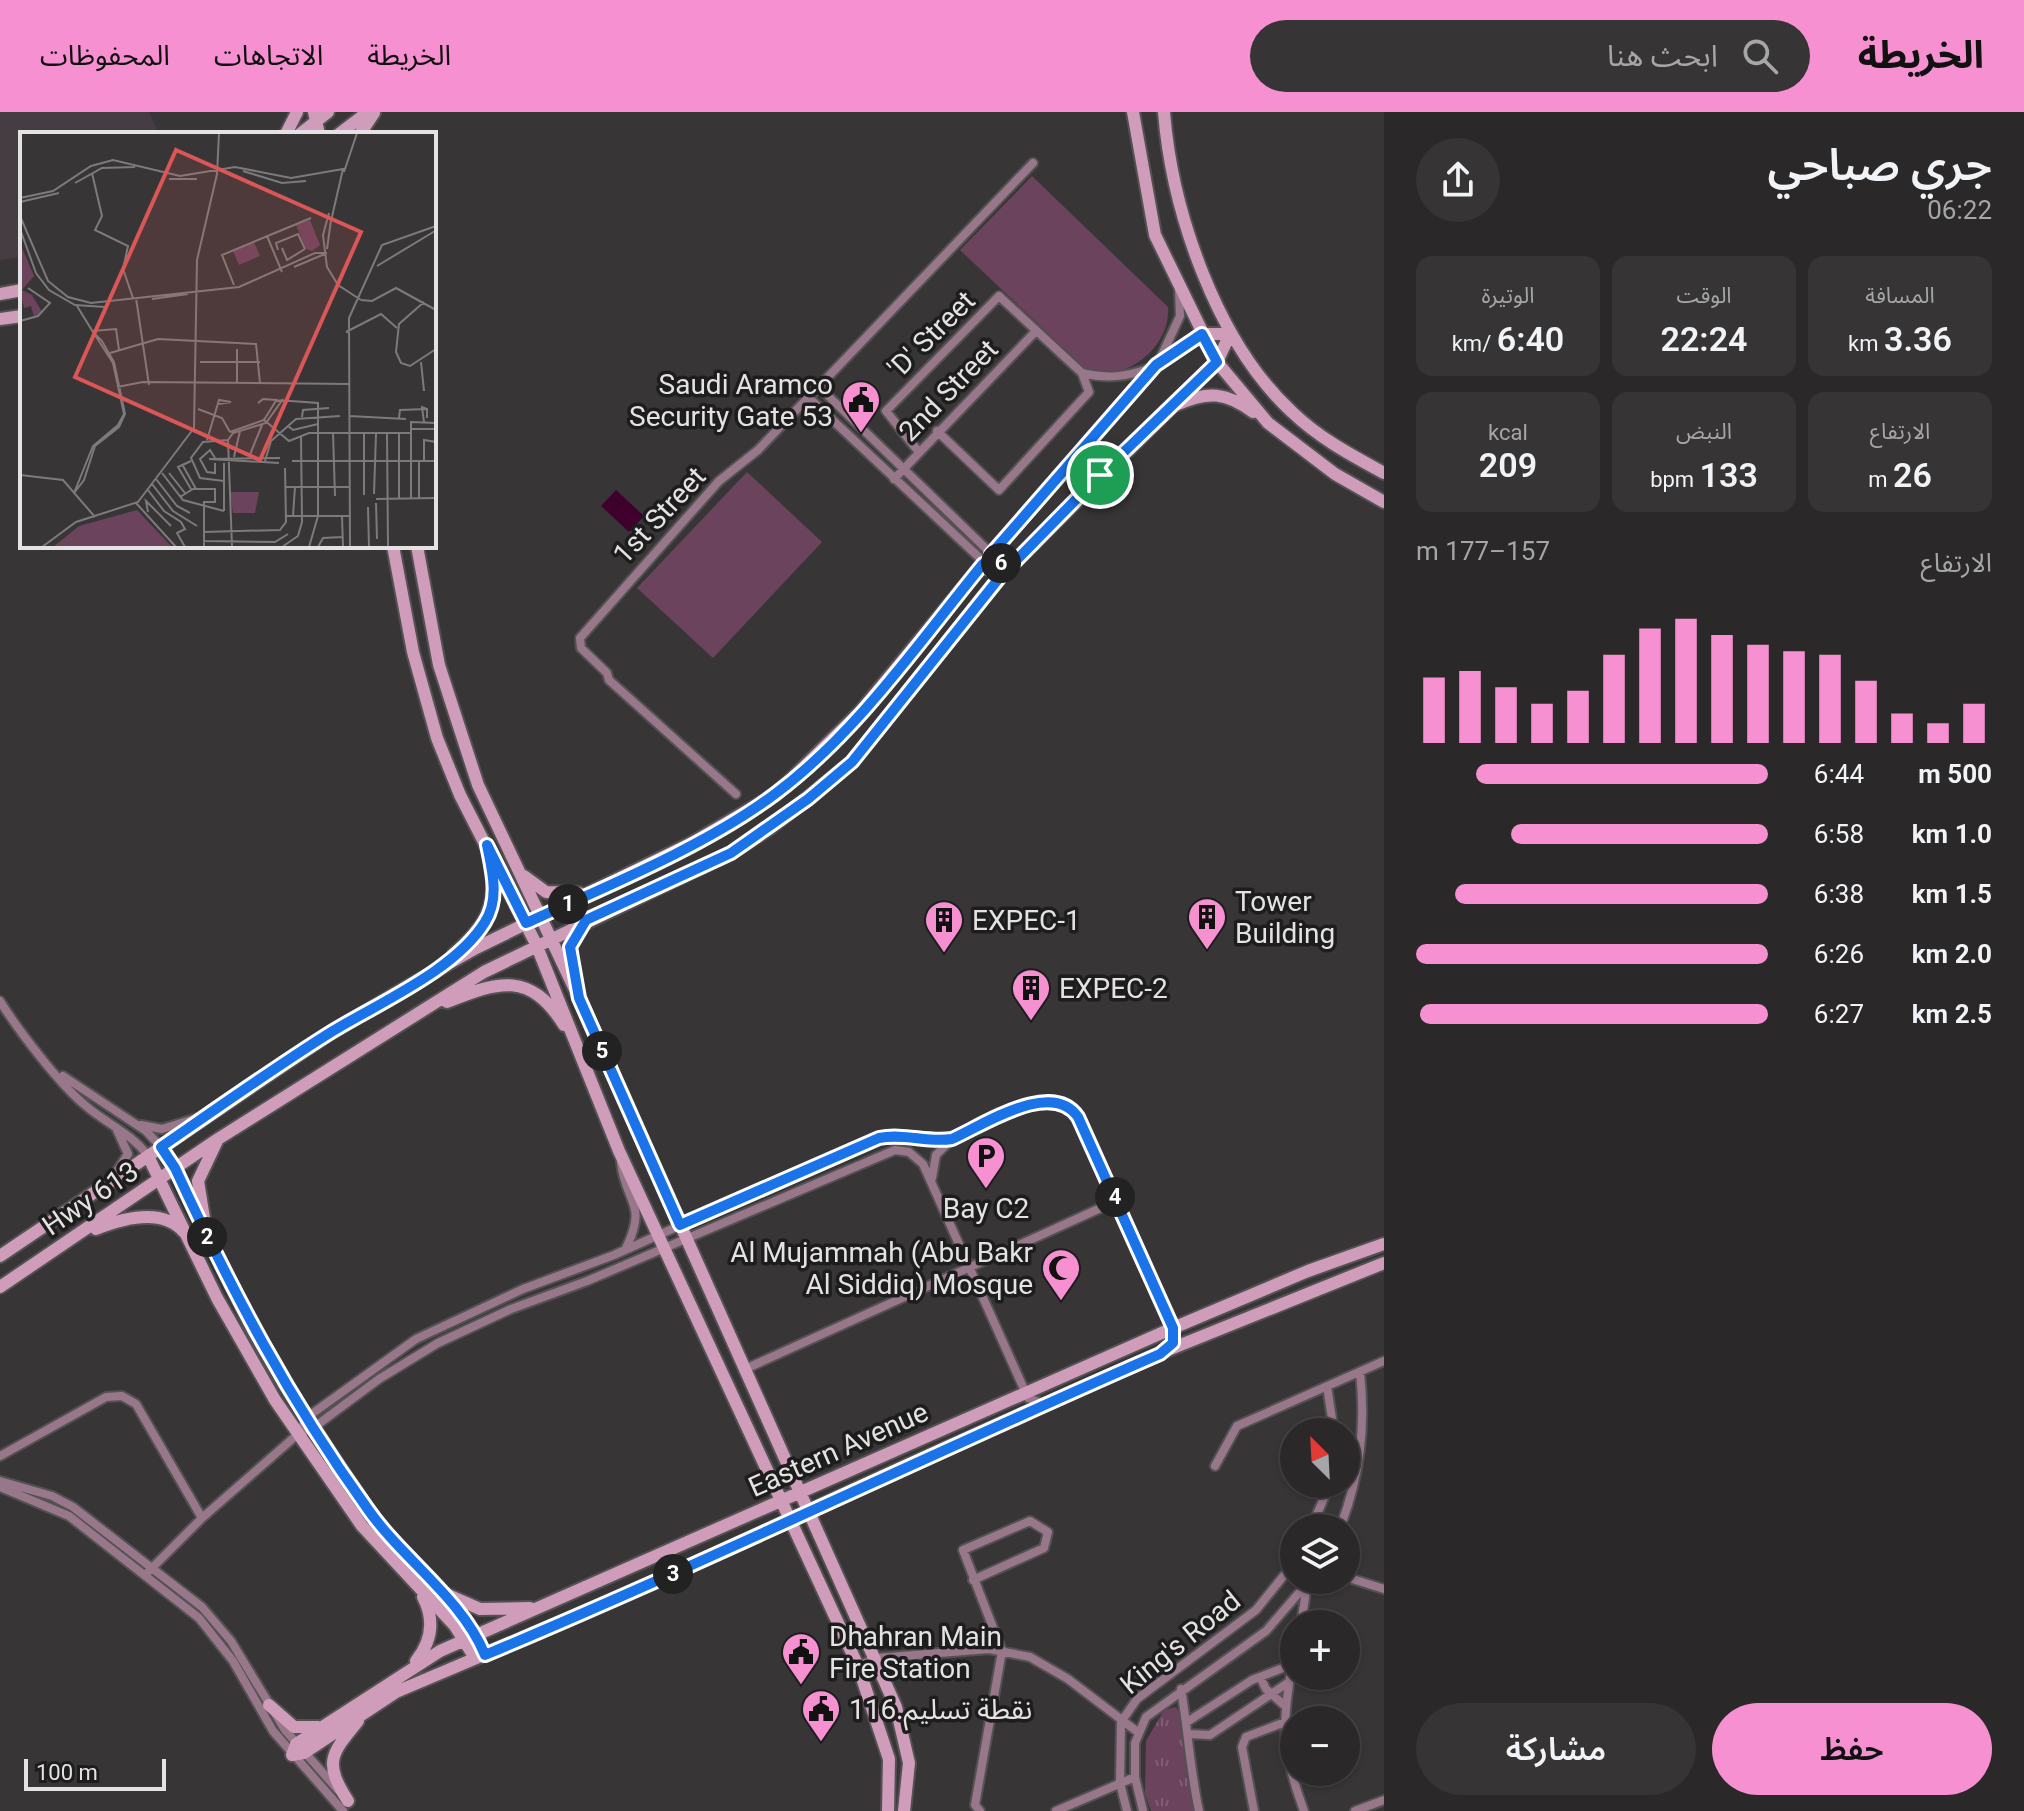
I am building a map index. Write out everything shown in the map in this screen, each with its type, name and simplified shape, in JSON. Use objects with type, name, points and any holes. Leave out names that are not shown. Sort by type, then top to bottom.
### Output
[{"type":"main road","points":[[287,132],[297,112]]},
{"type":"main road","points":[[316,122],[328,112]]},
{"type":"main road","points":[[334,112],[339,132]]},
{"type":"main road","points":[[343,132],[368,112]]},
{"type":"main road","points":[[361,132],[375,112]]},
{"type":"main road","points":[[1133,112],[1155,235],[1217,362],[1268,423]]},
{"type":"main road","points":[[1164,117],[1183,218],[1230,334],[1290,411],[1323,438],[1384,473]]},
{"type":"main road","points":[[0,294],[20,290]]},
{"type":"main road","points":[[0,319],[20,316]]},
{"type":"main road","points":[[0,1256],[326,1036],[434,971],[726,825],[776,794],[860,712],[987,559],[1156,365],[1202,334],[1230,334]]},
{"type":"main road","name":"Hwy 613","points":[[0,1287],[218,1139],[484,972],[536,944],[731,853],[808,799],[852,762],[1004,573],[1217,362],[1230,334]]},
{"type":"main road","points":[[1171,406],[1199,395],[1226,396],[1268,423],[1335,474],[1384,502]]},
{"type":"main road","points":[[393,548],[413,652],[437,738],[460,795],[536,944],[584,1056],[619,1151],[858,1666],[889,1759],[888,1811]]},
{"type":"main road","points":[[417,548],[451,709],[478,785],[579,998],[743,1370],[877,1658],[896,1707],[909,1763],[904,1811]]},
{"type":"main road","points":[[434,971],[471,940],[487,920],[494,894],[487,845]]},
{"type":"main road","points":[[514,862],[530,883],[546,892],[567,895],[598,889]]},
{"type":"main road","points":[[579,998],[570,947],[586,920]]},
{"type":"main road","points":[[422,1012],[494,984],[521,986],[554,1010],[584,1056]]},
{"type":"main road","points":[[211,1245],[198,1181],[218,1139]]},
{"type":"main road","points":[[161,1147],[175,1168],[266,1355],[375,1520],[429,1580],[471,1638],[480,1657]]},
{"type":"main road","points":[[148,1156],[240,1341],[298,1434],[362,1526],[417,1587],[471,1638]]},
{"type":"main road","points":[[74,1237],[132,1217],[172,1222],[190,1240]]},
{"type":"main road","name":"Eastern Avenue","points":[[297,1751],[325,1725],[413,1666],[471,1638],[1173,1328],[1308,1271],[1384,1244]]},
{"type":"main road","name":"Eastern Avenue","points":[[297,1751],[370,1706],[1168,1350],[1384,1263]]},
{"type":"main road","points":[[429,1580],[455,1600],[480,1609],[524,1609],[552,1603]]},
{"type":"main road","points":[[413,1666],[428,1642],[431,1621],[417,1587]]},
{"type":"main road","points":[[269,1705],[288,1724],[300,1729],[325,1725]]},
{"type":"main road","name":"Eastern Avenue","points":[[345,1806],[331,1761],[337,1746],[370,1706]]},
{"type":"street","name":"1st Street","points":[[736,794],[609,680],[607,673],[581,648],[580,638],[719,481],[758,450],[1033,163]]},
{"type":"street","points":[[937,431],[999,490],[1089,392],[1082,373],[1117,377],[1156,365],[1171,342],[1180,316],[1178,284]]},
{"type":"street","name":"'D' Street","points":[[918,451],[886,411],[999,296],[1082,373]]},
{"type":"street","name":"2nd Street","points":[[894,479],[1035,332]]},
{"type":"street","points":[[818,386],[903,468],[987,559]]},
{"type":"street","points":[[808,397],[894,479],[1004,573]]},
{"type":"street","points":[[0,1001],[86,1106],[134,1139],[148,1156]]},
{"type":"street","points":[[55,1070],[135,1124],[161,1147]]},
{"type":"street","points":[[149,1570],[202,1518],[310,1423],[416,1339],[523,1289],[626,1249],[879,1138],[910,1135],[940,1141],[952,1139],[1032,1103],[1059,1101],[1078,1117],[1173,1328],[1175,1337],[1168,1350]]},
{"type":"street","points":[[135,1124],[162,1129],[209,1114]]},
{"type":"street","points":[[105,1119],[121,1135],[128,1154],[107,1184]]},
{"type":"street","points":[[932,1185],[936,1155],[952,1139]]},
{"type":"street","points":[[310,1423],[438,1343],[511,1309],[665,1248],[895,1150],[916,1156],[1026,1393],[1032,1402],[1045,1404]]},
{"type":"street","points":[[619,1151],[622,1174],[637,1207],[636,1227],[626,1249]]},
{"type":"street","points":[[743,1370],[1116,1201]]},
{"type":"street","points":[[1215,1466],[1237,1426],[1384,1361]]},
{"type":"street","points":[[1345,1514],[1354,1491],[1361,1453],[1364,1408],[1360,1372]]},
{"type":"street","points":[[1327,1386],[1332,1418]]},
{"type":"street","points":[[0,1456],[106,1397],[122,1396],[141,1411],[202,1518]]},
{"type":"street","points":[[0,1484],[69,1516],[149,1570],[216,1623],[243,1658],[297,1751]]},
{"type":"street","points":[[973,1580],[1044,1548],[1048,1532],[1030,1521],[963,1550],[973,1580],[1002,1651],[975,1805],[980,1811]]},
{"type":"street","points":[[149,1570],[213,1633],[297,1751],[345,1806],[357,1811]]},
{"type":"street","name":"King's Road","points":[[1127,1811],[1120,1783],[1121,1722],[1137,1699],[1256,1610],[1280,1580]]},
{"type":"street","points":[[1360,1581],[1384,1589]]},
{"type":"street","name":"King's Road","points":[[1143,1811],[1135,1777],[1135,1743],[1146,1717],[1266,1631],[1298,1594]]},
{"type":"street","points":[[858,1666],[877,1658],[975,1649],[1030,1657],[1068,1679],[1139,1733]]},
{"type":"street","points":[[1187,1722],[1280,1667]]},
{"type":"street","points":[[1260,1677],[1284,1705]]},
{"type":"street","points":[[1189,1734],[1210,1735],[1280,1688]]},
{"type":"street","points":[[1181,1689],[1189,1734],[1190,1770],[1199,1811]]},
{"type":"street","points":[[1284,1705],[1287,1690]]},
{"type":"street","points":[[1253,1811],[1242,1747],[1246,1737],[1280,1724]]},
{"type":"street","points":[[1056,1811],[1135,1777]]},
{"type":"street","points":[[1295,1786],[1304,1811]]},
{"type":"street","points":[[1355,1811],[1384,1800]]},
{"type":"shaded area","points":[[0,112],[149,112],[158,132],[20,132],[20,257],[0,260]]},
{"type":"shaded area","points":[[616,490],[644,516],[629,532],[601,506]]},
{"type":"green space","points":[[1032,176],[1168,307],[1162,336],[1154,348],[1131,367],[1117,372],[1088,371],[960,250]]},
{"type":"green space","points":[[747,472],[822,542],[713,658],[637,588]]},
{"type":"green space","points":[[1176,1707],[1187,1743],[1197,1811],[1151,1811],[1145,1794],[1146,1741],[1164,1710]]},
{"type":"place","name":"Saudi Aramco Security Gate 53","points":[[861,434]]},
{"type":"place","name":"Tower Building","points":[[1207,951]]},
{"type":"place","name":"EXPEC-1","points":[[944,954]]},
{"type":"place","name":"EXPEC-2","points":[[1031,1022]]},
{"type":"place","name":"Bay C2","points":[[986,1190]]},
{"type":"place","name":"Al Mujammah (Abu Bakr Al Siddiq) Mosque","points":[[1061,1302]]},
{"type":"place","name":"Dhahran Main Fire Station","points":[[801,1686]]},
{"type":"place","name":"نقطة تسليم.116","points":[[821,1743]]},
{"type":"route","points":[[1100,475],[1039,535],[1007,569],[1000,577],[983,564],[860,712],[822,753],[776,794],[692,843],[526,923],[487,845],[494,879],[492,908],[487,920],[471,940],[434,971],[326,1036],[161,1147],[175,1168],[266,1355],[285,1385],[375,1520],[468,1623],[485,1655],[656,1582],[901,1468],[1160,1354],[1173,1343],[1173,1328],[1078,1117],[1059,1101],[1032,1103],[952,1139],[940,1141],[910,1135],[879,1138],[680,1225],[579,998],[571,965],[570,947],[586,920],[731,853],[770,828],[852,762],[915,679],[1007,569],[991,554],[1156,365],[1202,334],[1217,362],[1100,475]]}]
